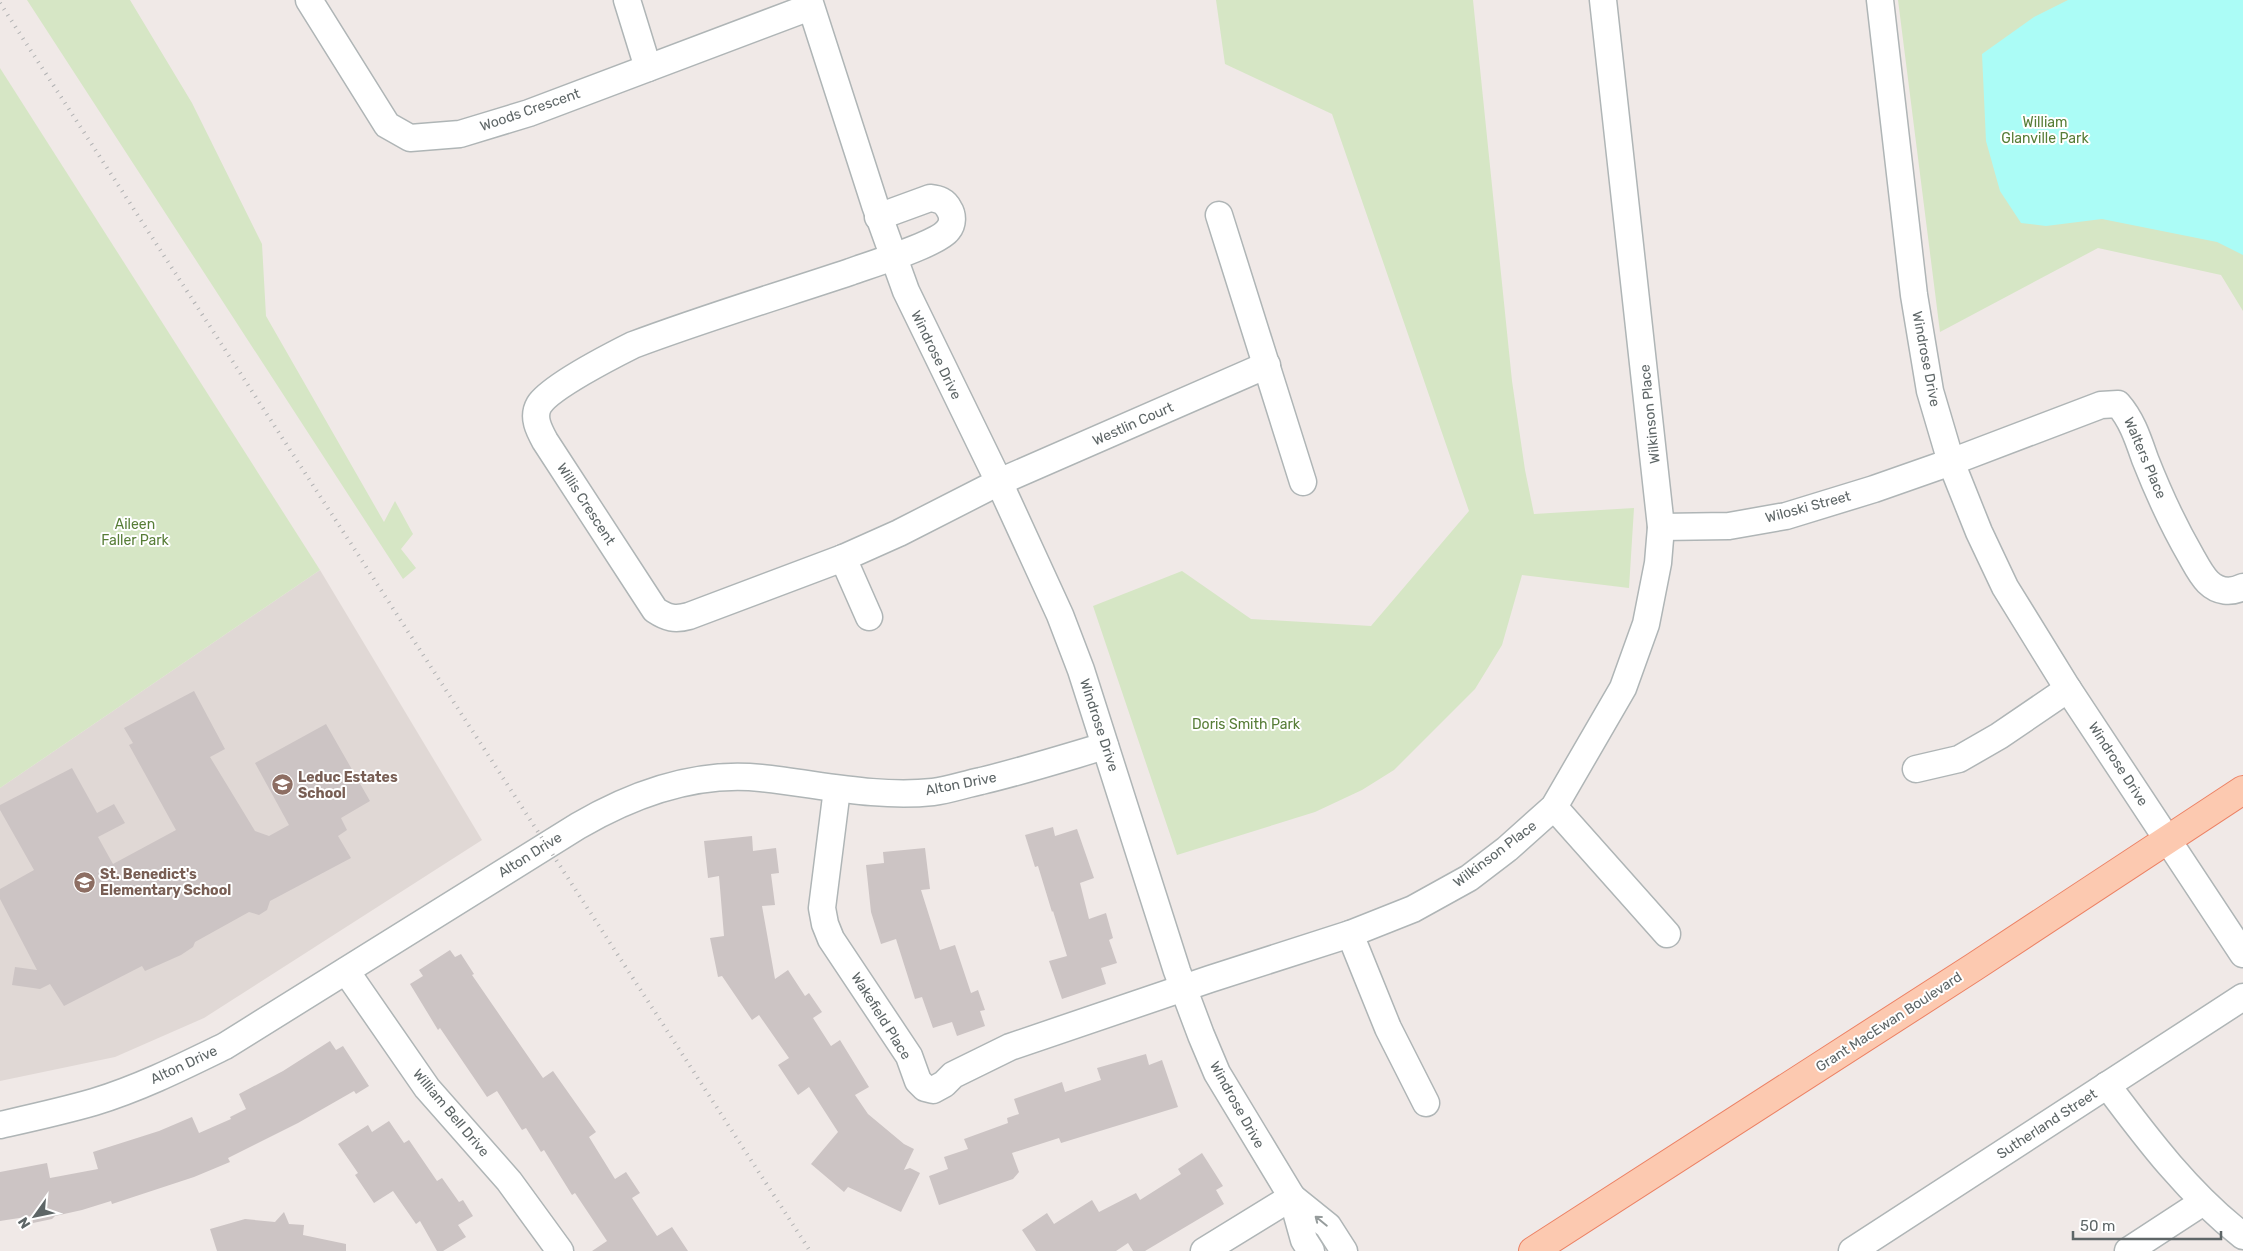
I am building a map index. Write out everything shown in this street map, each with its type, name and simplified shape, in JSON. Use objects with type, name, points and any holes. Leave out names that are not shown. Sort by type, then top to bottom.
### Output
[{"type":"main road","name":"Grant MacEwan Boulevard","points":[[1533,1251],[2243,790]]},
{"type":"street","name":"Woods Crescent","points":[[309,0],[387,125],[410,138],[460,134],[529,112],[648,68],[810,3]]},
{"type":"street","points":[[627,0],[648,68]]},
{"type":"street","name":"Wilkinson Place","points":[[1183,988],[1350,934],[1413,909],[1469,878],[1554,807],[1622,688],[1646,624],[1658,563],[1661,528],[1603,0]]},
{"type":"street","name":"Windrose Drive","points":[[1880,0],[1914,295],[1930,391],[1951,462],[1979,532],[2005,587],[2068,689],[2243,954]]},
{"type":"street","name":"Windrose Drive","points":[[810,3],[878,217],[918,320],[999,482],[1060,615],[1081,670],[1183,988],[1200,1035],[1217,1072],[1292,1197],[1304,1240],[1311,1251]]},
{"type":"street","points":[[878,217],[930,198],[939,199],[951,212],[952,222],[948,231],[938,238],[893,257]]},
{"type":"street","points":[[1219,215],[1303,482]]},
{"type":"street","name":"Willis Crescent","points":[[893,257],[633,345],[597,364],[554,391],[538,406],[536,417],[538,429],[655,610],[666,617],[677,619],[843,558],[899,533],[999,482]]},
{"type":"street","name":"Westlin Court","points":[[999,482],[1267,365]]},
{"type":"street","name":"Walters Place","points":[[1951,462],[2101,405],[2118,404],[2128,416],[2156,487],[2200,572],[2208,583],[2220,590],[2234,591],[2243,587]]},
{"type":"street","name":"Wiloski Street","points":[[1661,528],[1729,526],[1786,516],[1874,489],[1951,462]]},
{"type":"street","points":[[843,558],[869,617]]},
{"type":"street","points":[[1916,769],[1959,759],[1999,736],[2068,689]]},
{"type":"street","name":"Alton Drive","points":[[0,1124],[92,1102],[164,1076],[225,1046],[570,830],[600,813],[650,791],[687,782],[733,777],[759,778],[875,794],[933,792],[1009,774],[1105,746]]},
{"type":"street","name":"Wakefield Place","points":[[837,789],[822,908],[825,924],[831,939],[909,1056],[918,1081],[925,1088],[933,1090],[944,1084],[953,1075],[1010,1047],[1183,988]]},
{"type":"street","points":[[1554,807],[1668,934]]},
{"type":"street","points":[[1350,934],[1388,1028],[1426,1103]]},
{"type":"street","name":"William Bell Drive","points":[[346,971],[427,1088],[509,1181],[560,1251]]},
{"type":"street","name":"Sutherland Street","points":[[1852,1251],[2243,997]]},
{"type":"street","points":[[2107,1085],[2154,1148],[2203,1202],[2243,1236]]},
{"type":"street","points":[[1204,1251],[1292,1197]]},
{"type":"street","name":"Windrose Drive","points":[[1292,1197],[1328,1226],[1344,1251]]},
{"type":"street","points":[[2128,1251],[2203,1202]]},
{"type":"shaded area","name":"Leduc Estates School","points":[[320,570],[482,840],[204,1018],[115,1057],[0,1081],[0,788]]},
{"type":"green space","points":[[27,0],[130,0],[192,103],[262,244],[266,316],[384,522],[395,501],[413,534],[401,549],[416,568],[403,579]]},
{"type":"green space","name":"Doris Smith Park","points":[[1216,0],[1473,0],[1512,381],[1525,470],[1534,514],[1634,508],[1629,588],[1522,575],[1502,645],[1475,689],[1394,770],[1362,790],[1315,812],[1177,855],[1093,606],[1182,571],[1251,619],[1371,626],[1469,511],[1332,114],[1225,64]]},
{"type":"green space","name":"William Glanville Park","points":[[1898,0],[2243,0],[2243,311],[2221,275],[2098,248],[1940,332]]},
{"type":"green space","name":"Aileen Faller Park","points":[[0,68],[320,570],[0,788]]},
{"type":"water","name":"William Glanville Park","points":[[2068,0],[2243,0],[2243,255],[2217,242],[2102,219],[2046,226],[2021,223],[2000,191],[1986,141],[1982,54],[2034,17]]},
{"type":"building","points":[[194,691],[225,749],[210,757],[255,831],[269,836],[289,825],[255,763],[326,724],[370,801],[341,818],[347,830],[338,836],[351,858],[270,901],[267,910],[259,915],[249,912],[195,942],[193,947],[181,955],[145,971],[142,966],[64,1006],[50,984],[40,989],[12,985],[15,967],[37,970],[0,899],[0,889],[34,870],[0,810],[0,805],[72,768],[97,813],[114,804],[125,823],[98,837],[113,864],[176,830],[129,745],[133,743],[124,728]]},
{"type":"building","points":[[1053,827],[1055,836],[1077,829],[1094,878],[1080,883],[1089,919],[1106,913],[1113,938],[1109,940],[1117,963],[1101,968],[1106,984],[1062,999],[1049,961],[1067,956],[1038,866],[1035,867],[1025,835]]},
{"type":"building","points":[[752,836],[753,851],[776,848],[779,873],[771,874],[775,905],[762,906],[775,979],[788,970],[805,996],[809,993],[822,1012],[813,1018],[831,1046],[840,1040],[869,1087],[855,1095],[868,1114],[904,1144],[914,1149],[904,1170],[910,1168],[920,1173],[901,1212],[848,1187],[844,1192],[811,1164],[838,1132],[809,1087],[798,1095],[778,1065],[789,1058],[759,1015],[752,1020],[722,976],[718,977],[710,938],[724,936],[719,876],[708,878],[704,841]]},
{"type":"building","points":[[925,848],[930,889],[921,890],[940,950],[955,945],[971,993],[978,990],[985,1010],[980,1011],[985,1026],[957,1036],[952,1022],[933,1028],[922,997],[915,999],[896,939],[881,944],[871,912],[866,865],[884,863],[883,852]]},
{"type":"building","points":[[450,950],[455,957],[461,954],[474,974],[472,975],[543,1078],[553,1071],[596,1132],[589,1137],[615,1179],[626,1172],[640,1193],[632,1198],[657,1236],[672,1227],[688,1251],[592,1251],[607,1241],[575,1193],[572,1195],[544,1150],[541,1152],[526,1128],[522,1130],[497,1091],[487,1097],[440,1028],[438,1030],[410,984],[423,976],[419,970]]},
{"type":"building","points":[[330,1041],[336,1050],[343,1046],[369,1086],[356,1094],[354,1091],[298,1123],[228,1158],[230,1162],[194,1177],[112,1204],[111,1201],[55,1216],[52,1219],[33,1223],[32,1216],[0,1221],[0,1172],[47,1163],[50,1178],[98,1169],[93,1152],[159,1131],[192,1117],[199,1133],[231,1119],[230,1117],[246,1109],[239,1094],[283,1071]]},
{"type":"building","points":[[1146,1054],[1149,1065],[1162,1060],[1178,1107],[1061,1143],[1059,1138],[1012,1153],[1019,1172],[1013,1179],[939,1205],[929,1176],[948,1169],[944,1157],[968,1149],[964,1139],[1008,1123],[1007,1118],[1019,1114],[1014,1099],[1062,1082],[1065,1092],[1101,1080],[1097,1068]]},
{"type":"building","points":[[389,1121],[404,1143],[409,1140],[437,1181],[442,1178],[459,1202],[463,1200],[473,1216],[458,1225],[466,1237],[443,1251],[437,1251],[420,1221],[416,1224],[393,1191],[374,1203],[355,1175],[358,1173],[338,1144],[368,1125],[372,1132]]},
{"type":"building","points":[[1202,1153],[1223,1186],[1216,1190],[1224,1204],[1145,1251],[1133,1251],[1128,1243],[1116,1251],[1036,1251],[1022,1230],[1047,1213],[1054,1224],[1092,1200],[1099,1212],[1136,1193],[1140,1200],[1181,1174],[1178,1169]]},
{"type":"building","points":[[284,1212],[289,1224],[304,1225],[303,1235],[346,1244],[346,1251],[217,1251],[210,1229],[245,1219],[275,1222]]},
{"type":"railway","points":[[0,3],[810,1251]]},
{"type":"place","name":"Leduc Estates School","points":[[282,785]]},
{"type":"place","name":"St. Benedict's Elementary School","points":[[84,882]]}]
